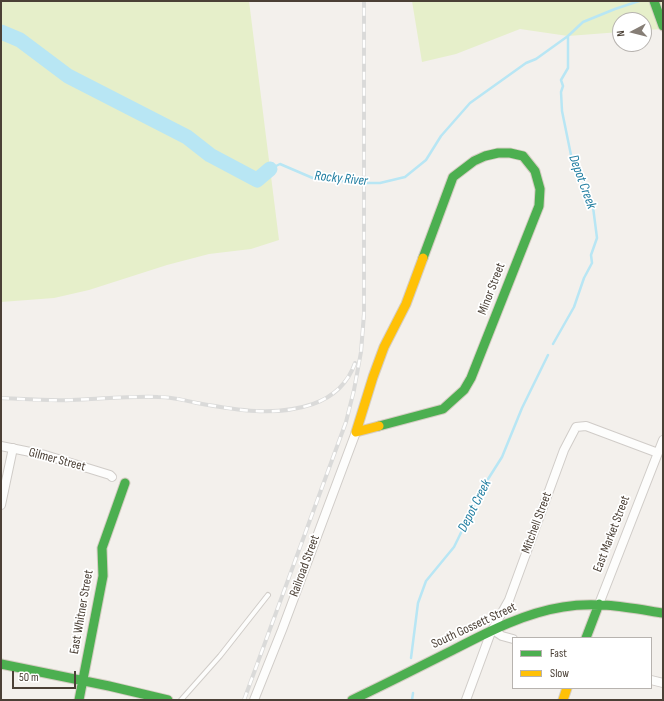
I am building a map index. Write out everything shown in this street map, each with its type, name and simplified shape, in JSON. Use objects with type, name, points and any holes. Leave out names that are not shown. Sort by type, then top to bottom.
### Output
[{"type":"main road","points":[[654,1],[663,25]]},
{"type":"main road","name":"Minor Street","points":[[510,154],[523,156],[535,171],[540,189],[539,206],[471,378],[464,390],[443,409],[356,432],[384,346],[406,304],[453,177],[466,165],[488,155],[510,154]]},
{"type":"main road","name":"East Whitner Street","points":[[79,700],[103,576],[102,548],[125,483]]},
{"type":"main road","name":"South Gossett Street","points":[[352,700],[520,618],[556,608],[599,604],[663,613]]},
{"type":"main road","name":"East Market Street","points":[[586,637],[599,604]]},
{"type":"main road","points":[[1,664],[168,700]]},
{"type":"main road","points":[[563,700],[567,689]]},
{"type":"street","name":"Mitchell Street","points":[[466,700],[493,630],[509,600],[564,450],[576,427],[586,426],[658,453]]},
{"type":"street","name":"Railroad Street","points":[[254,700],[282,630],[356,432]]},
{"type":"street","name":"East Market Street","points":[[599,604],[662,443]]},
{"type":"street","name":"Gilmer Street","points":[[1,446],[45,455],[110,475],[112,477]]},
{"type":"street","points":[[1,505],[13,448]]},
{"type":"street","points":[[493,630],[502,636],[512,639]]},
{"type":"street","points":[[652,680],[663,683]]},
{"type":"lane","points":[[181,700],[220,656],[268,595]]},
{"type":"green space","points":[[1,1],[249,1],[279,240],[251,249],[209,254],[167,265],[89,290],[54,298],[1,302]]},
{"type":"green space","points":[[412,1],[663,1],[663,29],[652,30],[652,12],[612,12],[612,33],[568,36],[520,29],[456,54],[422,62]]},
{"type":"waterway","name":"Rocky River","points":[[270,169],[280,164],[315,179],[364,183],[380,183],[405,177],[426,160],[441,136],[470,103],[526,63],[536,59],[568,36],[583,22],[639,1]]},
{"type":"waterway","name":"Rocky River","points":[[1,32],[20,40],[68,76],[187,137],[210,155],[257,180],[270,169]]},
{"type":"waterway","name":"Depot Creek","points":[[553,344],[574,307],[584,278],[592,263],[591,255],[597,238],[593,207],[582,178],[572,160],[562,111],[561,92],[563,86],[561,80],[568,68],[568,36]]},
{"type":"waterway","name":"Depot Creek","points":[[411,658],[418,603],[426,581],[454,547],[478,495],[502,457],[522,408],[548,355]]},
{"type":"waterway","name":"Depot Creek","points":[[412,700],[413,693]]},
{"type":"railway","points":[[244,700],[346,422],[361,352],[364,314],[364,1]]},
{"type":"railway","points":[[1,398],[62,400],[163,397],[241,410],[284,410],[313,404],[327,397],[344,383],[355,363]]},
{"type":"traffic: fast","points":[[654,1],[663,26]]},
{"type":"traffic: fast","points":[[379,426],[443,409],[464,390],[471,378],[539,206],[540,189],[535,171],[523,156],[510,153],[498,153]]},
{"type":"traffic: fast","points":[[423,258],[453,177],[474,161],[485,156],[498,153]]},
{"type":"traffic: fast","points":[[79,700],[103,576],[102,548],[125,483]]},
{"type":"traffic: fast","points":[[586,637],[599,604]]},
{"type":"traffic: fast","points":[[352,700],[493,630],[520,618],[534,614],[576,605],[626,607],[663,613]]},
{"type":"traffic: fast","points":[[1,664],[109,686],[168,700]]},
{"type":"traffic: slow","points":[[379,426],[356,432],[384,347],[406,304],[423,258]]},
{"type":"traffic: slow","points":[[563,700],[567,689]]}]
